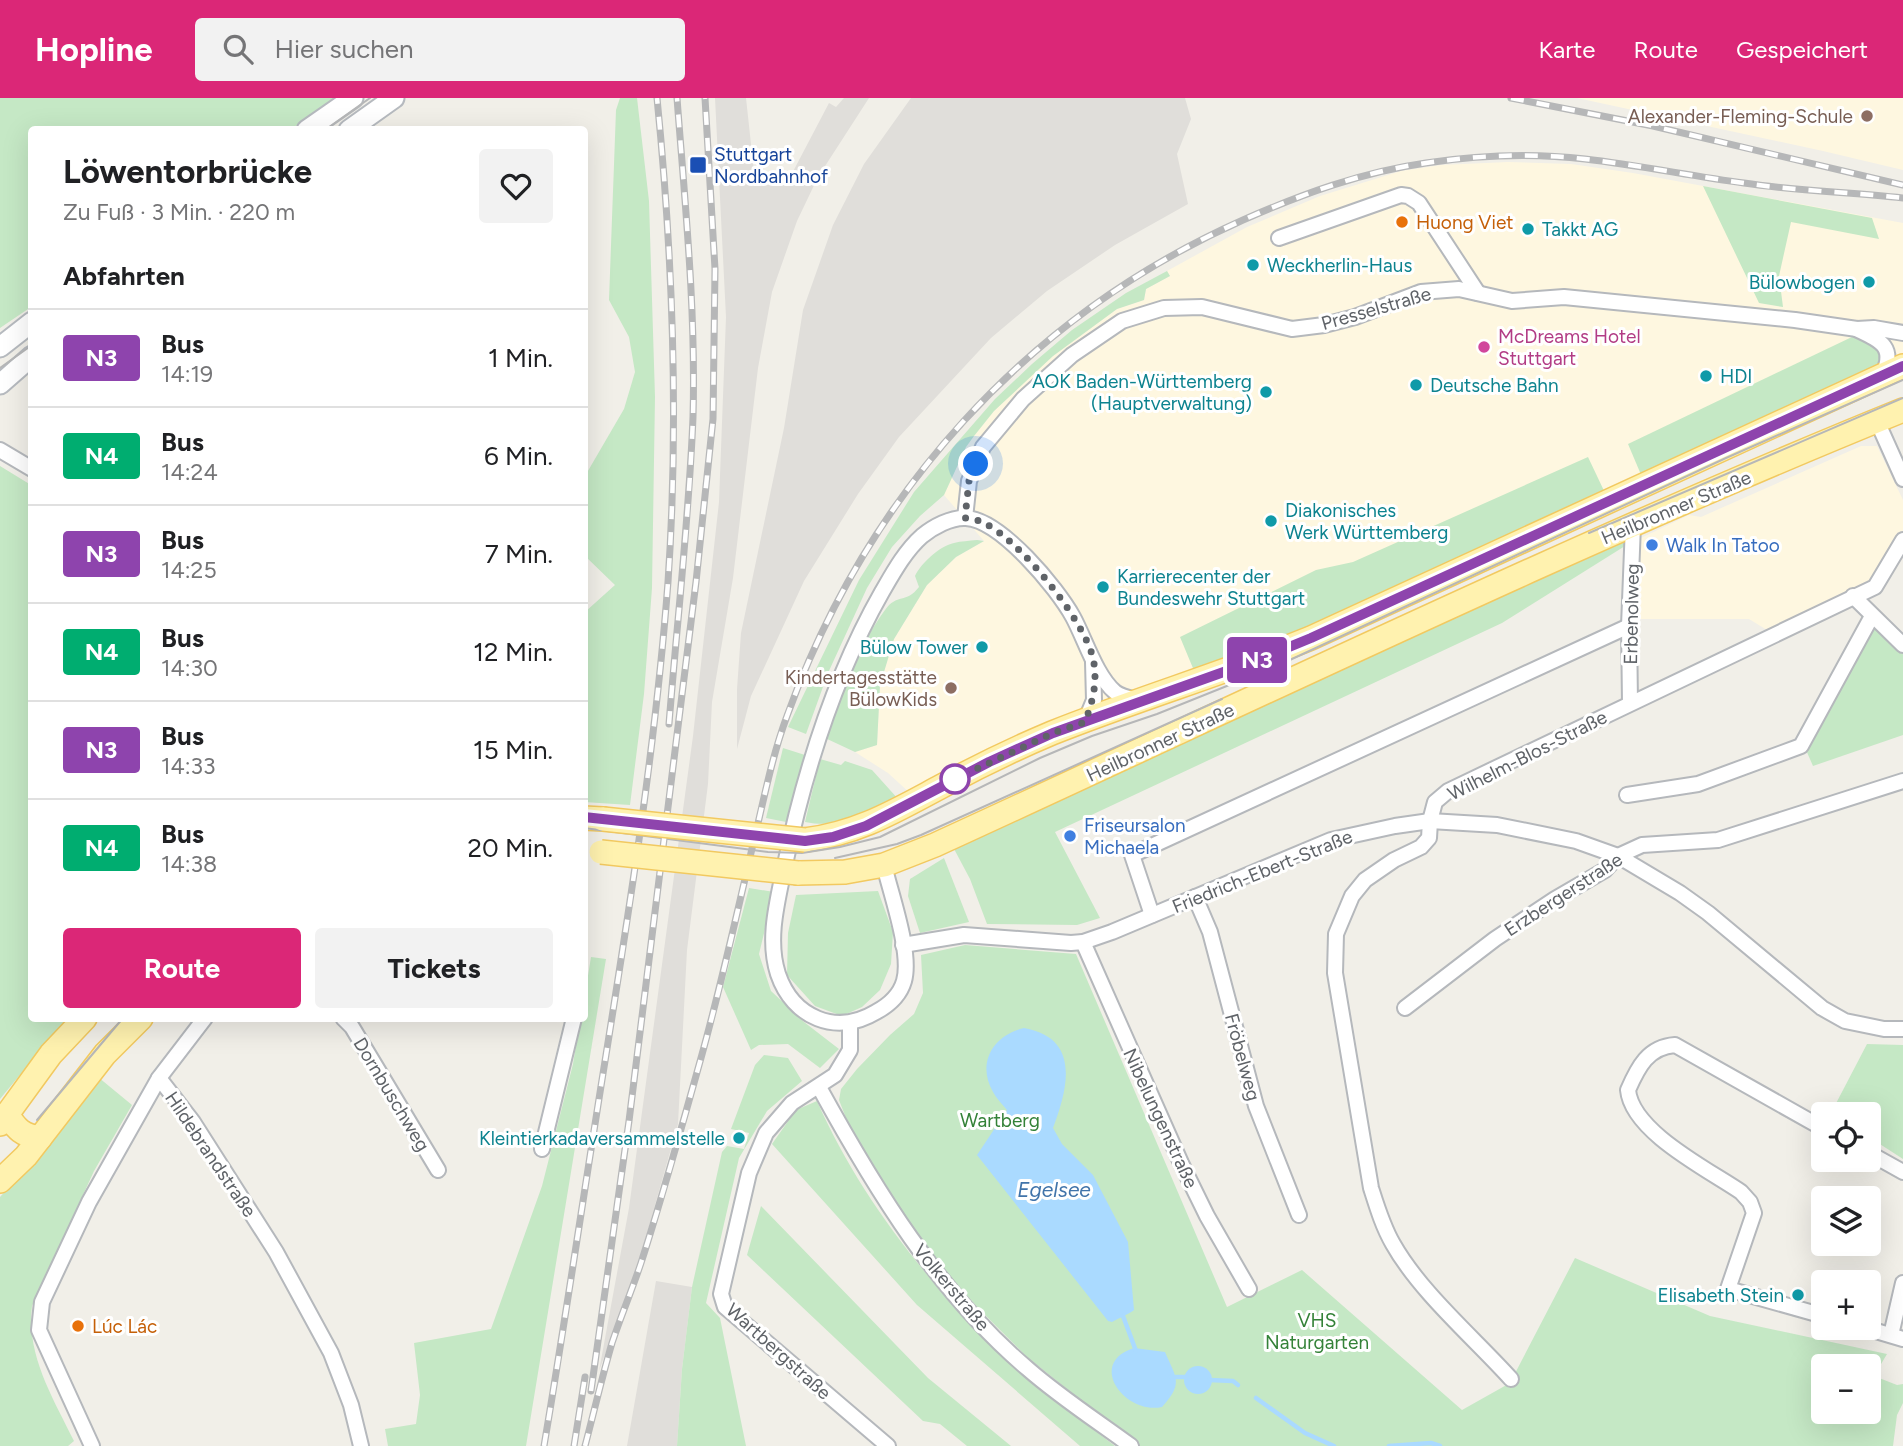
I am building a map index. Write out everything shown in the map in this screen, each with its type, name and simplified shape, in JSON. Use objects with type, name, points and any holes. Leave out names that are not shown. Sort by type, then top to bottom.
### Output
[{"type":"main road","name":"Heilbronner Straße","points":[[594,818],[805,841],[833,837],[866,826],[989,762],[1053,733],[1311,638],[1893,371]]},
{"type":"main road","name":"Heilbronner Straße","points":[[593,851],[797,873],[845,872],[884,865],[947,840],[1447,607],[1903,410]]},
{"type":"main road","points":[[40,1138],[26,1136],[4,1119],[51,1054],[81,1022]]},
{"type":"main road","points":[[0,1181],[26,1156],[105,1054],[137,1022]]},
{"type":"street","points":[[313,126],[353,98]]},
{"type":"street","points":[[355,126],[394,98]]},
{"type":"street","points":[[1279,238],[1401,195],[1408,196],[1419,203],[1478,293]]},
{"type":"street","name":"Presselstraße","points":[[965,518],[969,481],[983,447],[1023,399],[1072,355],[1122,321],[1164,309],[1202,307],[1292,329],[1355,317],[1421,292],[1459,289],[1512,301],[1564,297],[1903,333]]},
{"type":"street","points":[[0,347],[28,325]]},
{"type":"street","name":"Presselstraße","points":[[1857,329],[1877,339],[1887,351],[1888,363],[1893,371]]},
{"type":"street","points":[[0,384],[28,360]]},
{"type":"street","points":[[1877,421],[1903,479]]},
{"type":"street","points":[[0,450],[28,467]]},
{"type":"street","points":[[884,865],[903,945],[904,979],[898,994],[870,1016],[850,1023],[830,1022],[812,1016],[797,1006],[786,993],[775,961],[773,935],[797,803],[825,716],[857,642],[890,578],[922,536],[945,522],[965,518],[985,523],[1004,536],[1051,586],[1072,616],[1093,657],[1116,693],[1141,702]]},
{"type":"street","name":"Erbenolweg","points":[[1630,703],[1629,626],[1633,525]]},
{"type":"street","name":"Wilhelm-Blos-Straße","points":[[1511,1379],[1416,1279],[1392,1244],[1380,1216],[1371,1188],[1335,973],[1336,934],[1352,896],[1374,873],[1421,847],[1429,838],[1430,821],[1436,802],[1448,791],[1875,587],[1903,540]]},
{"type":"street","points":[[1853,596],[1903,645]]},
{"type":"street","points":[[1627,795],[1698,785],[1801,746],[1872,616]]},
{"type":"street","points":[[1152,915],[1132,855],[1629,626]]},
{"type":"street","points":[[1085,722],[1094,700],[1093,657]]},
{"type":"street","name":"Erzbergerstraße","points":[[1405,1008],[1495,939],[1605,870],[1618,856],[1642,845],[1718,840],[1903,781]]},
{"type":"street","name":"Friedrich-Ebert-Straße","points":[[903,945],[964,935],[1083,942],[1331,839],[1395,825],[1430,821],[1497,825],[1576,841],[1618,856],[1708,913],[1822,1008],[1845,1021],[1884,1029],[1903,1029]]},
{"type":"street","name":"Fröbelweg","points":[[1195,897],[1210,932],[1256,1107],[1299,1215]]},
{"type":"street","name":"Nibelungenstraße","points":[[1083,942],[1181,1163],[1207,1216],[1249,1289]]},
{"type":"street","points":[[159,1078],[202,1022]]},
{"type":"street","name":"Dornbuschweg","points":[[347,1022],[438,1170]]},
{"type":"street","points":[[542,1149],[573,1022]]},
{"type":"street","name":"Wartbergstraße","points":[[850,1023],[850,1050],[835,1075],[792,1103],[766,1133],[749,1173],[721,1294],[725,1307],[888,1446]]},
{"type":"street","points":[[1811,1122],[1675,1045],[1663,1046],[1646,1057],[1628,1090],[1633,1109],[1661,1140],[1741,1192],[1750,1202],[1754,1213],[1728,1289],[1811,1312]]},
{"type":"street","name":"Hildebrandstraße","points":[[92,1446],[39,1330],[42,1303],[89,1202],[159,1078],[193,1122],[282,1264],[331,1353],[351,1405],[361,1446]]},
{"type":"street","name":"Volkerstraße","points":[[819,1087],[863,1166],[908,1235],[975,1319],[1028,1369],[1131,1446]]},
{"type":"street","points":[[1881,1160],[1903,1172]]},
{"type":"street","points":[[1897,1337],[1903,1283]]},
{"type":"shaded area","points":[[715,98],[746,98],[755,181],[787,183],[829,103],[836,107],[844,98],[869,98],[818,177],[797,221],[772,292],[758,368],[733,578],[712,702],[708,784],[687,950],[678,1124],[638,1265],[599,1371],[629,1208],[693,736],[719,502],[726,317]]},
{"type":"shaded area","points":[[911,98],[1185,98],[1191,119],[1177,154],[1188,204],[1115,245],[1047,291],[991,338],[899,437],[858,494],[804,581],[751,696],[737,749],[741,633],[784,428],[803,310],[833,225],[864,164]]},
{"type":"shaded area","points":[[1577,98],[1903,98],[1903,170],[1823,151]]},
{"type":"shaded area","points":[[1508,162],[1571,164],[1633,173],[1903,223],[1903,358],[1642,477],[911,794],[888,773],[855,752],[877,745],[880,685],[894,639],[927,585],[956,557],[984,541],[944,495],[966,447],[994,411],[1053,356],[1117,309],[1144,300],[1146,289],[1170,276],[1167,271],[1247,227],[1320,196],[1401,171],[1441,165]]},
{"type":"shaded area","points":[[1861,446],[1877,446],[1903,500],[1903,531],[1871,580],[1767,630],[1749,619],[1639,619],[1635,554],[1641,538],[1689,515],[1701,517]]},
{"type":"shaded area","points":[[656,1281],[692,1287],[682,1369],[677,1446],[627,1446]]},
{"type":"green space","points":[[0,98],[337,98],[295,126],[28,126],[28,309],[0,328]]},
{"type":"green space","points":[[620,98],[637,98],[649,201],[655,397],[652,588],[644,694],[630,805],[588,802],[588,609],[615,585],[588,559],[588,471],[624,409],[635,372],[629,337],[609,300],[616,110]]},
{"type":"green space","points":[[1703,186],[1872,218],[1879,239],[1791,222],[1779,276],[1783,307],[1759,303]]},
{"type":"green space","points":[[1167,271],[1170,276],[1146,289],[1144,300],[1117,309],[1053,356],[994,411],[966,447],[944,495],[920,516],[892,547],[867,588],[828,673],[806,734],[788,727],[859,580],[914,492],[995,399],[1032,364],[1072,330],[1126,293]]},
{"type":"green space","points":[[1854,336],[1876,345],[1882,352],[1875,371],[1642,477],[1628,444]]},
{"type":"green space","points":[[1588,457],[1606,495],[1303,634],[1195,673],[1180,637],[1316,570],[1353,562]]},
{"type":"green space","points":[[0,466],[28,483],[28,1022],[68,1022],[53,1035],[0,1099]]},
{"type":"green space","points":[[1623,536],[1625,546],[1502,623],[1055,832],[1100,918],[1077,925],[987,924],[970,879],[953,847]]},
{"type":"green space","points":[[984,541],[956,557],[927,585],[894,639],[880,685],[877,745],[855,752],[825,738],[858,656],[885,610],[919,587],[915,576],[937,551],[954,543]]},
{"type":"green space","points":[[1874,624],[1903,652],[1903,735],[1813,766],[1806,750]]},
{"type":"green space","points":[[783,748],[805,755],[786,822],[766,818]]},
{"type":"green space","points":[[820,759],[841,765],[845,761],[872,770],[899,800],[877,811],[842,822],[805,822]]},
{"type":"green space","points":[[944,858],[969,922],[920,933],[908,896],[910,879]]},
{"type":"green space","points":[[749,888],[774,892],[759,954],[771,991],[804,1022],[839,1049],[820,1068],[788,1044],[759,1045],[751,1050],[723,987]]},
{"type":"green space","points":[[878,891],[893,932],[891,964],[880,990],[862,1007],[842,1016],[815,1006],[787,975],[788,933],[796,895]]},
{"type":"green space","name":"Wartberg","points":[[965,945],[1076,954],[1227,1307],[1302,1270],[1462,1410],[1510,1383],[1575,1258],[1710,1316],[1811,1338],[1811,1340],[1887,1354],[1881,1364],[1881,1354],[1811,1354],[1811,1424],[1881,1424],[1881,1379],[1897,1385],[1903,1384],[1903,1403],[1897,1415],[1893,1446],[1138,1446],[1027,1357],[979,1309],[923,1246],[855,1141],[839,1100],[841,1089],[890,1035],[914,1014],[923,993],[921,955]]},
{"type":"green space","points":[[591,957],[606,959],[526,1446],[388,1446],[385,1429],[416,1424],[420,1395],[414,1343],[491,1329],[542,1186],[573,1064],[580,1022],[588,1022],[588,976]]},
{"type":"green space","points":[[1867,1044],[1903,1045],[1903,1159],[1881,1145],[1881,1102],[1837,1102]]},
{"type":"green space","points":[[764,1055],[788,1058],[802,1081],[767,1111],[739,1158],[706,1303],[720,1318],[746,1446],[677,1446],[682,1369],[692,1287],[722,1152],[727,1146],[744,1149],[749,1133],[731,1129],[755,1065]]},
{"type":"green space","points":[[98,1077],[132,1105],[94,1171],[32,1306],[31,1324],[37,1359],[74,1441],[68,1446],[0,1446],[0,1197],[33,1161]]},
{"type":"green space","points":[[817,1101],[835,1138],[879,1211],[931,1279],[988,1341],[1018,1369],[1115,1446],[1080,1446],[917,1305],[772,1144],[796,1110]]},
{"type":"green space","points":[[761,1206],[928,1378],[1011,1446],[967,1446],[940,1424],[923,1421],[747,1255]]},
{"type":"water","name":"Egelsee","points":[[1024,1028],[1055,1042],[1062,1053],[1065,1081],[1053,1128],[1062,1144],[1093,1175],[1128,1242],[1134,1310],[1112,1322],[1108,1321],[977,1155],[1007,1110],[994,1094],[988,1081],[987,1060],[997,1043]]},
{"type":"water","points":[[1134,1348],[1165,1352],[1176,1386],[1162,1407],[1135,1403],[1124,1396],[1116,1386],[1112,1375],[1113,1365],[1120,1355]]},
{"type":"water","points":[[1198,1366],[1208,1370],[1212,1380],[1208,1390],[1198,1394],[1188,1390],[1184,1380],[1188,1370]]},
{"type":"waterway","points":[[1123,1316],[1136,1351]]},
{"type":"waterway","points":[[1171,1377],[1190,1377]]},
{"type":"waterway","points":[[1209,1380],[1233,1381],[1238,1385]]},
{"type":"waterway","points":[[1256,1398],[1305,1433],[1334,1446]]},
{"type":"waterway","points":[[1389,1446],[1431,1443],[1440,1446]]},
{"type":"tram line","points":[[331,126],[370,98]]},
{"type":"tram line","points":[[0,368],[28,348]]},
{"type":"tram line","points":[[588,829],[768,852],[802,853],[880,837],[1040,758],[1279,665],[1726,458],[1903,380]]},
{"type":"tram line","points":[[1589,533],[1903,398]]},
{"type":"tram line","points":[[835,858],[897,844],[921,835],[1222,699]]},
{"type":"tram line","points":[[37,1120],[120,1022]]},
{"type":"railway","points":[[544,1446],[633,878],[663,642],[671,521],[674,400],[667,219],[657,98]]},
{"type":"railway","points":[[669,724],[686,532],[694,377],[677,98]]},
{"type":"railway","points":[[591,1391],[629,1121],[696,582],[713,419],[715,269],[705,98]]},
{"type":"railway","points":[[1511,98],[1653,126],[1903,185]]},
{"type":"railway","points":[[585,1446],[612,1343],[638,1273],[701,1058],[777,746],[787,716],[821,635],[862,558],[909,487],[964,421],[1025,361],[1092,307],[1165,260],[1287,201],[1356,178],[1402,167],[1486,157],[1565,157],[1764,186],[1903,198]]},
{"type":"railway","points":[[574,1446],[585,1377]]},
{"type":"bus line","name":"N3","points":[[588,817],[805,841],[833,837],[866,826],[989,762],[1053,733],[1311,638],[1903,366]]},
{"type":"place","name":"Alexander-Fleming-Schule","points":[[1867,116]]},
{"type":"place","name":"Stuttgart Nordbahnhof","points":[[698,165]]},
{"type":"place","name":"Huong Viet","points":[[1402,222]]},
{"type":"place","name":"Takkt AG","points":[[1528,229]]},
{"type":"place","name":"Weckherlin-Haus","points":[[1253,265]]},
{"type":"place","name":"Bülowbogen","points":[[1869,282]]},
{"type":"place","name":"McDreams Hotel Stuttgart","points":[[1484,347]]},
{"type":"place","name":"HDI","points":[[1706,376]]},
{"type":"place","name":"Deutsche Bahn","points":[[1416,385]]},
{"type":"place","name":"AOK Baden-Württemberg (Hauptverwaltung)","points":[[1266,392]]},
{"type":"place","name":"Diakonisches Werk Württemberg","points":[[1271,521]]},
{"type":"place","name":"Walk In Tatoo","points":[[1652,545]]},
{"type":"place","name":"Karrierecenter der Bundeswehr Stuttgart","points":[[1103,587]]},
{"type":"place","name":"Bülow Tower","points":[[982,647]]},
{"type":"place","name":"Kindertagesstätte BülowKids","points":[[951,688]]},
{"type":"place","name":"Friseursalon Michaela","points":[[1070,836]]},
{"type":"place","name":"Kleintierkadaversammelstelle","points":[[739,1138]]},
{"type":"place","name":"Elisabeth Stein","points":[[1798,1295]]},
{"type":"place","name":"Lúc Lác","points":[[78,1326]]},
{"type":"route","points":[[955,779],[1053,733],[1085,722],[1094,700],[1093,657],[1072,616],[1051,586],[1004,536],[985,523],[965,518],[969,481],[976,464]]},
{"type":"park label","name":"VHS Naturgarten","points":[[1317,1331]]}]
